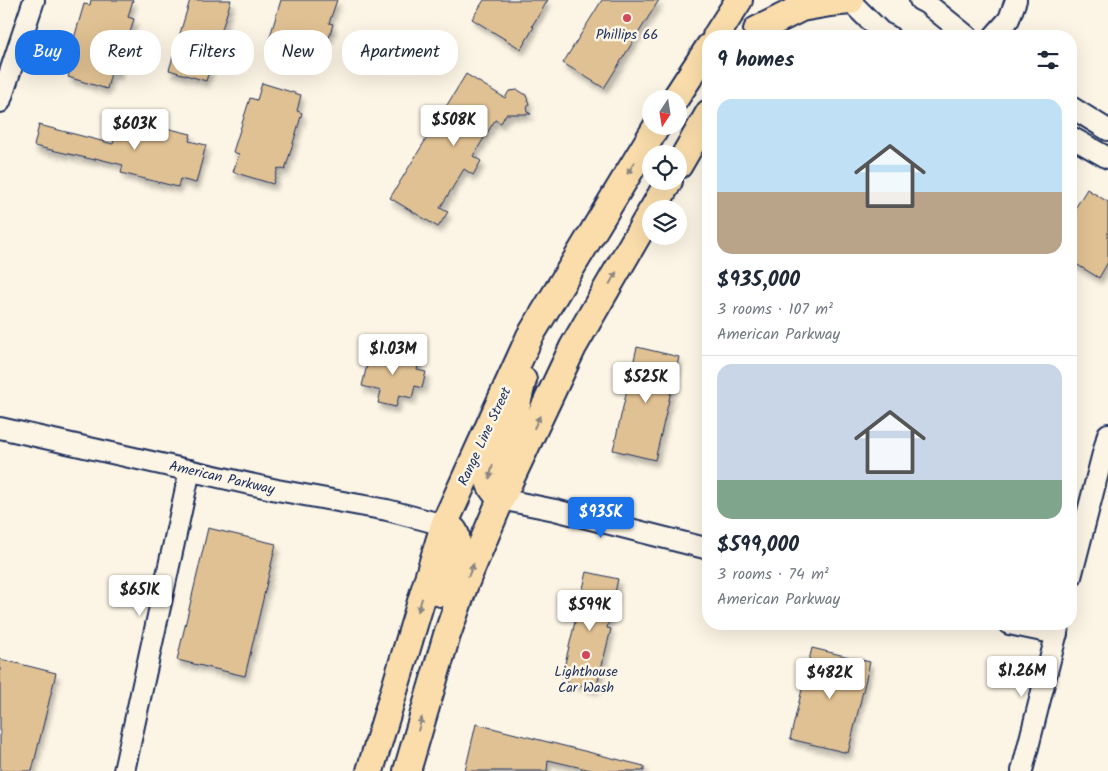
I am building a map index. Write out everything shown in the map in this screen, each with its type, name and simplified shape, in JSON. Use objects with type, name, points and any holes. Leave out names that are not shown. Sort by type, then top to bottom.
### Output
[{"type":"main road","points":[[720,30],[739,0]]},
{"type":"main road","points":[[757,30],[774,0]]},
{"type":"main road","points":[[761,30],[801,8],[849,0]]},
{"type":"main road","points":[[681,90],[702,58]]},
{"type":"main road","points":[[687,150],[702,125]]},
{"type":"main road","name":"Range Line Street","points":[[370,771],[444,525],[536,326],[652,135]]},
{"type":"main road","points":[[407,771],[447,635],[465,584],[501,499],[573,347],[642,227]]},
{"type":"main road","points":[[501,499],[489,481],[491,469],[513,420],[536,326]]},
{"type":"main road","points":[[432,685],[439,599],[456,549],[457,538],[454,530],[444,525]]},
{"type":"street","points":[[0,102],[34,0]]},
{"type":"street","points":[[849,0],[879,30]]},
{"type":"street","points":[[920,0],[960,30]]},
{"type":"street","points":[[999,30],[1009,19],[1016,0]]},
{"type":"street","points":[[1077,111],[1108,130]]},
{"type":"street","points":[[1077,140],[1108,158]]},
{"type":"street","name":"American Parkway","points":[[0,428],[277,490],[387,510],[444,525]]},
{"type":"street","points":[[1077,554],[1108,434]]},
{"type":"street","points":[[124,771],[190,470]]},
{"type":"street","points":[[501,499],[560,511],[702,547]]},
{"type":"street","points":[[1022,771],[1058,630]]},
{"type":"building","points":[[91,0],[133,0],[128,17],[134,19],[131,30],[90,30],[90,75],[110,75],[107,89],[68,77],[69,75],[80,75],[80,30],[76,30],[84,4],[90,5]]},
{"type":"building","points":[[190,0],[231,0],[222,30],[181,30]]},
{"type":"building","points":[[281,0],[337,0],[329,23],[333,24],[331,30],[272,30]]},
{"type":"building","points":[[484,0],[548,0],[521,49],[472,19]]},
{"type":"building","points":[[602,0],[659,0],[604,88],[563,63]]},
{"type":"building","points":[[466,74],[505,98],[509,91],[518,90],[526,95],[529,104],[526,111],[531,114],[506,114],[501,123],[495,120],[473,156],[481,161],[473,175],[464,169],[440,208],[448,212],[438,227],[390,198]]},
{"type":"building","points":[[186,75],[208,75],[206,81]]},
{"type":"building","points":[[262,83],[301,95],[297,111],[302,113],[285,170],[278,168],[273,184],[233,172],[239,154],[233,152],[250,98],[257,100]]},
{"type":"building","points":[[136,121],[191,134],[189,141],[206,145],[196,183],[180,179],[178,187],[121,173],[123,165],[34,146],[39,125],[113,144],[118,123],[134,127]]},
{"type":"building","points":[[1087,189],[1108,202],[1108,262],[1099,278],[1077,265],[1077,205]]},
{"type":"building","points":[[637,347],[679,357],[655,460],[613,450]]},
{"type":"building","points":[[371,348],[420,359],[417,370],[426,372],[422,388],[415,386],[412,398],[399,395],[396,407],[378,403],[381,391],[362,386]]},
{"type":"building","points":[[208,528],[276,544],[245,676],[177,660]]},
{"type":"building","name":"Lighthouse Car Wash","points":[[587,572],[618,579],[607,628],[611,629],[596,689],[561,680]]},
{"type":"building","points":[[812,648],[870,662],[848,753],[790,739]]},
{"type":"building","points":[[0,659],[56,673],[32,771],[0,771]]},
{"type":"building","points":[[476,724],[644,766],[644,771],[595,771],[548,760],[547,771],[465,771]]},
{"type":"place","name":"Phillips 66","points":[[627,18]]},
{"type":"place","name":"Lighthouse Car Wash","points":[[586,655]]}]
